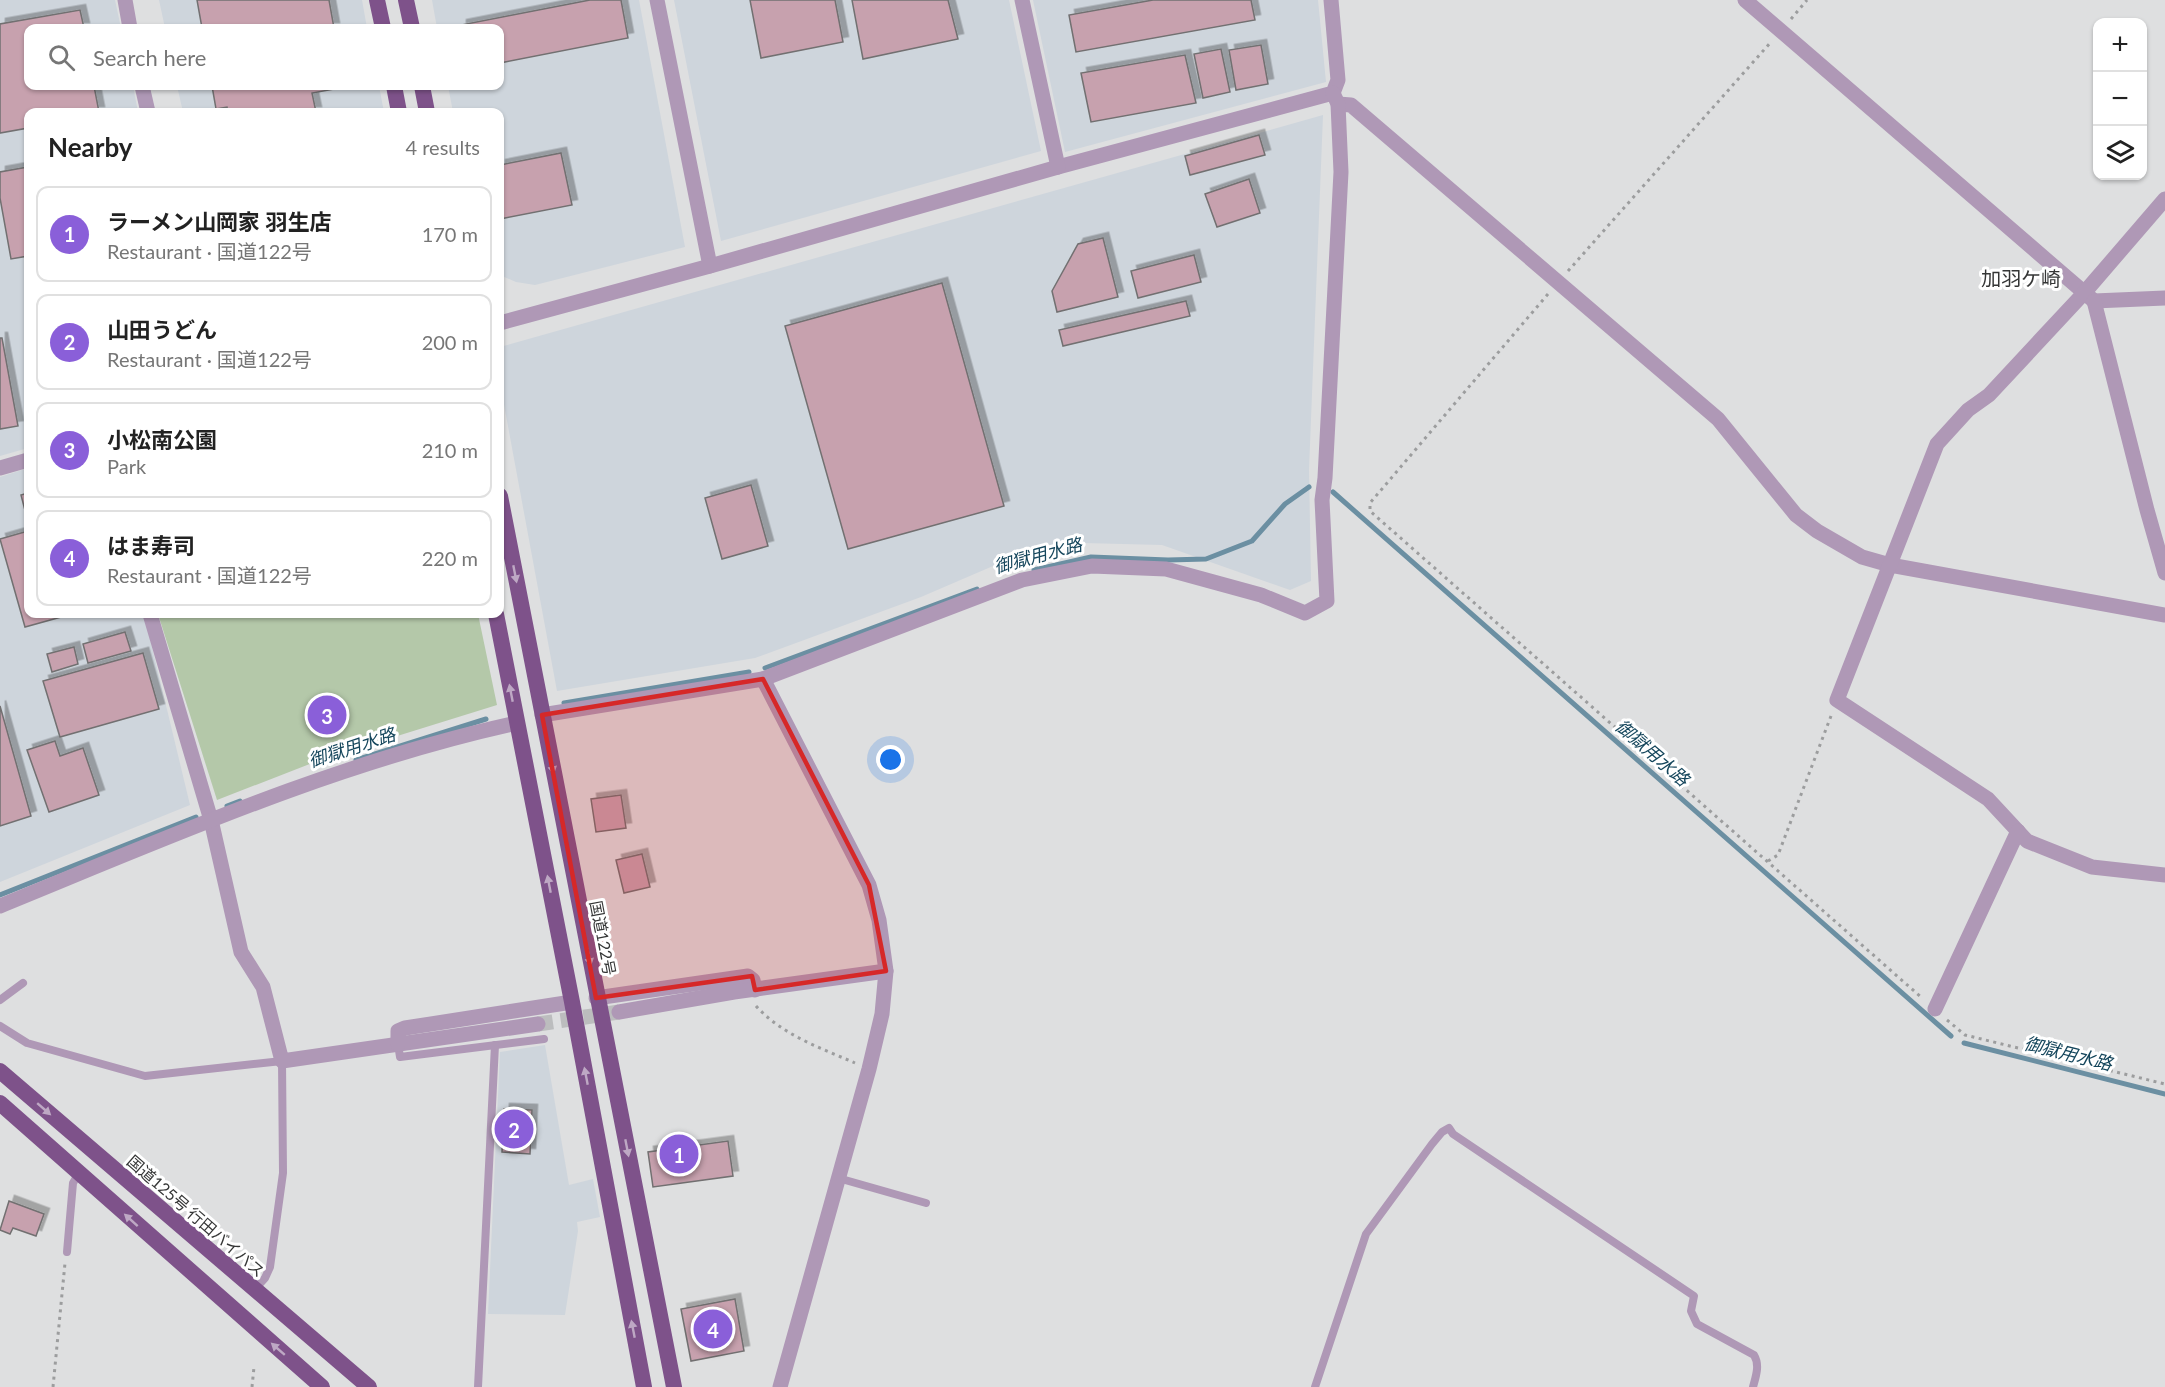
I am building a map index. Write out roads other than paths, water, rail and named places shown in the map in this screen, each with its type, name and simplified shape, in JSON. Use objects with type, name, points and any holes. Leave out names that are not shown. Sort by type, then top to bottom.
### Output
[{"type":"highway","points":[[377,0],[382,24]]},
{"type":"highway","points":[[406,0],[411,24]]},
{"type":"highway","points":[[395,90],[398,108]]},
{"type":"highway","points":[[423,90],[426,108]]},
{"type":"highway","name":"国道122号","points":[[504,517],[596,998],[674,1387]]},
{"type":"highway","points":[[497,618],[644,1387]]},
{"type":"highway","name":"国道125号 行田バイパス","points":[[0,1071],[369,1387]]},
{"type":"highway","points":[[0,1103],[322,1387]]},
{"type":"street","points":[[124,0],[129,24]]},
{"type":"street","points":[[657,0],[710,266]]},
{"type":"street","points":[[1022,0],[1058,167]]},
{"type":"street","points":[[542,715],[763,679],[1022,580],[1092,566],[1166,569],[1260,595],[1305,613],[1327,601],[1322,500],[1341,172],[1336,99],[1338,80],[1331,0]]},
{"type":"street","points":[[1745,0],[2089,297],[2165,573]]},
{"type":"street","points":[[143,90],[147,108]]},
{"type":"street","points":[[504,322],[1058,167],[1336,99],[1351,105],[1718,419],[1796,515],[1816,531],[1862,557],[1890,565],[2165,615]]},
{"type":"street","points":[[2165,199],[2089,297],[1989,395],[1968,410],[1937,444],[1837,700],[1988,800],[2027,841],[2092,867],[2165,875]]},
{"type":"street","points":[[2089,297],[2165,298]]},
{"type":"street","points":[[0,468],[24,461]]},
{"type":"street","points":[[151,618],[211,820],[241,952],[262,987],[282,1061],[538,1024]]},
{"type":"street","points":[[763,679],[869,885],[879,920],[886,971],[882,1014],[868,1069],[780,1387]]},
{"type":"street","points":[[0,906],[211,820],[326,778],[437,742],[517,723]]},
{"type":"street","points":[[1935,1009],[2018,831]]},
{"type":"street","points":[[619,1011],[886,971]]},
{"type":"street","points":[[596,998],[748,976],[753,980],[755,990]]},
{"type":"street","points":[[398,1044],[398,1031],[405,1028],[572,1002]]},
{"type":"lane","points":[[0,1000],[23,982]]},
{"type":"lane","points":[[0,1026],[27,1043],[145,1076],[282,1061],[283,1173],[270,1267],[265,1278],[255,1290]]},
{"type":"lane","points":[[398,1044],[400,1057],[544,1039]]},
{"type":"lane","points":[[478,1387],[495,1046]]},
{"type":"lane","points":[[1315,1387],[1366,1234],[1431,1144],[1449,1128],[1453,1134],[1694,1296],[1691,1311],[1697,1324],[1754,1355],[1757,1360],[1757,1370],[1753,1387]]},
{"type":"lane","points":[[66,1252],[73,1183],[79,1173]]},
{"type":"lane","points":[[838,1178],[926,1203]]},
{"type":"waterway","name":"御獄用水路","points":[[1034,570],[1091,557],[1206,559],[1252,541],[1285,504],[1309,487]]},
{"type":"waterway","name":"御獄用水路","points":[[1333,492],[1951,1036]]},
{"type":"waterway","name":"御獄用水路","points":[[765,668],[977,589]]},
{"type":"waterway","name":"御獄用水路","points":[[564,703],[749,672]]},
{"type":"waterway","name":"御獄用水路","points":[[356,760],[486,719]]},
{"type":"waterway","name":"御獄用水路","points":[[227,806],[240,801]]},
{"type":"waterway","name":"御獄用水路","points":[[0,895],[196,817]]},
{"type":"waterway","name":"御獄用水路","points":[[1964,1043],[2165,1094]]},
{"type":"tunnel","points":[[538,1024],[619,1012]]},
{"type":"place","name":"小松南公園","points":[[327,715]]},
{"type":"place","name":"山田うどん","points":[[514,1129]]},
{"type":"place","name":"ラーメン山岡家 羽生店","points":[[679,1154]]},
{"type":"place","name":"はま寿司","points":[[713,1329]]},
{"type":"district","name":"加羽ケ崎","points":[[2021,279]]}]
